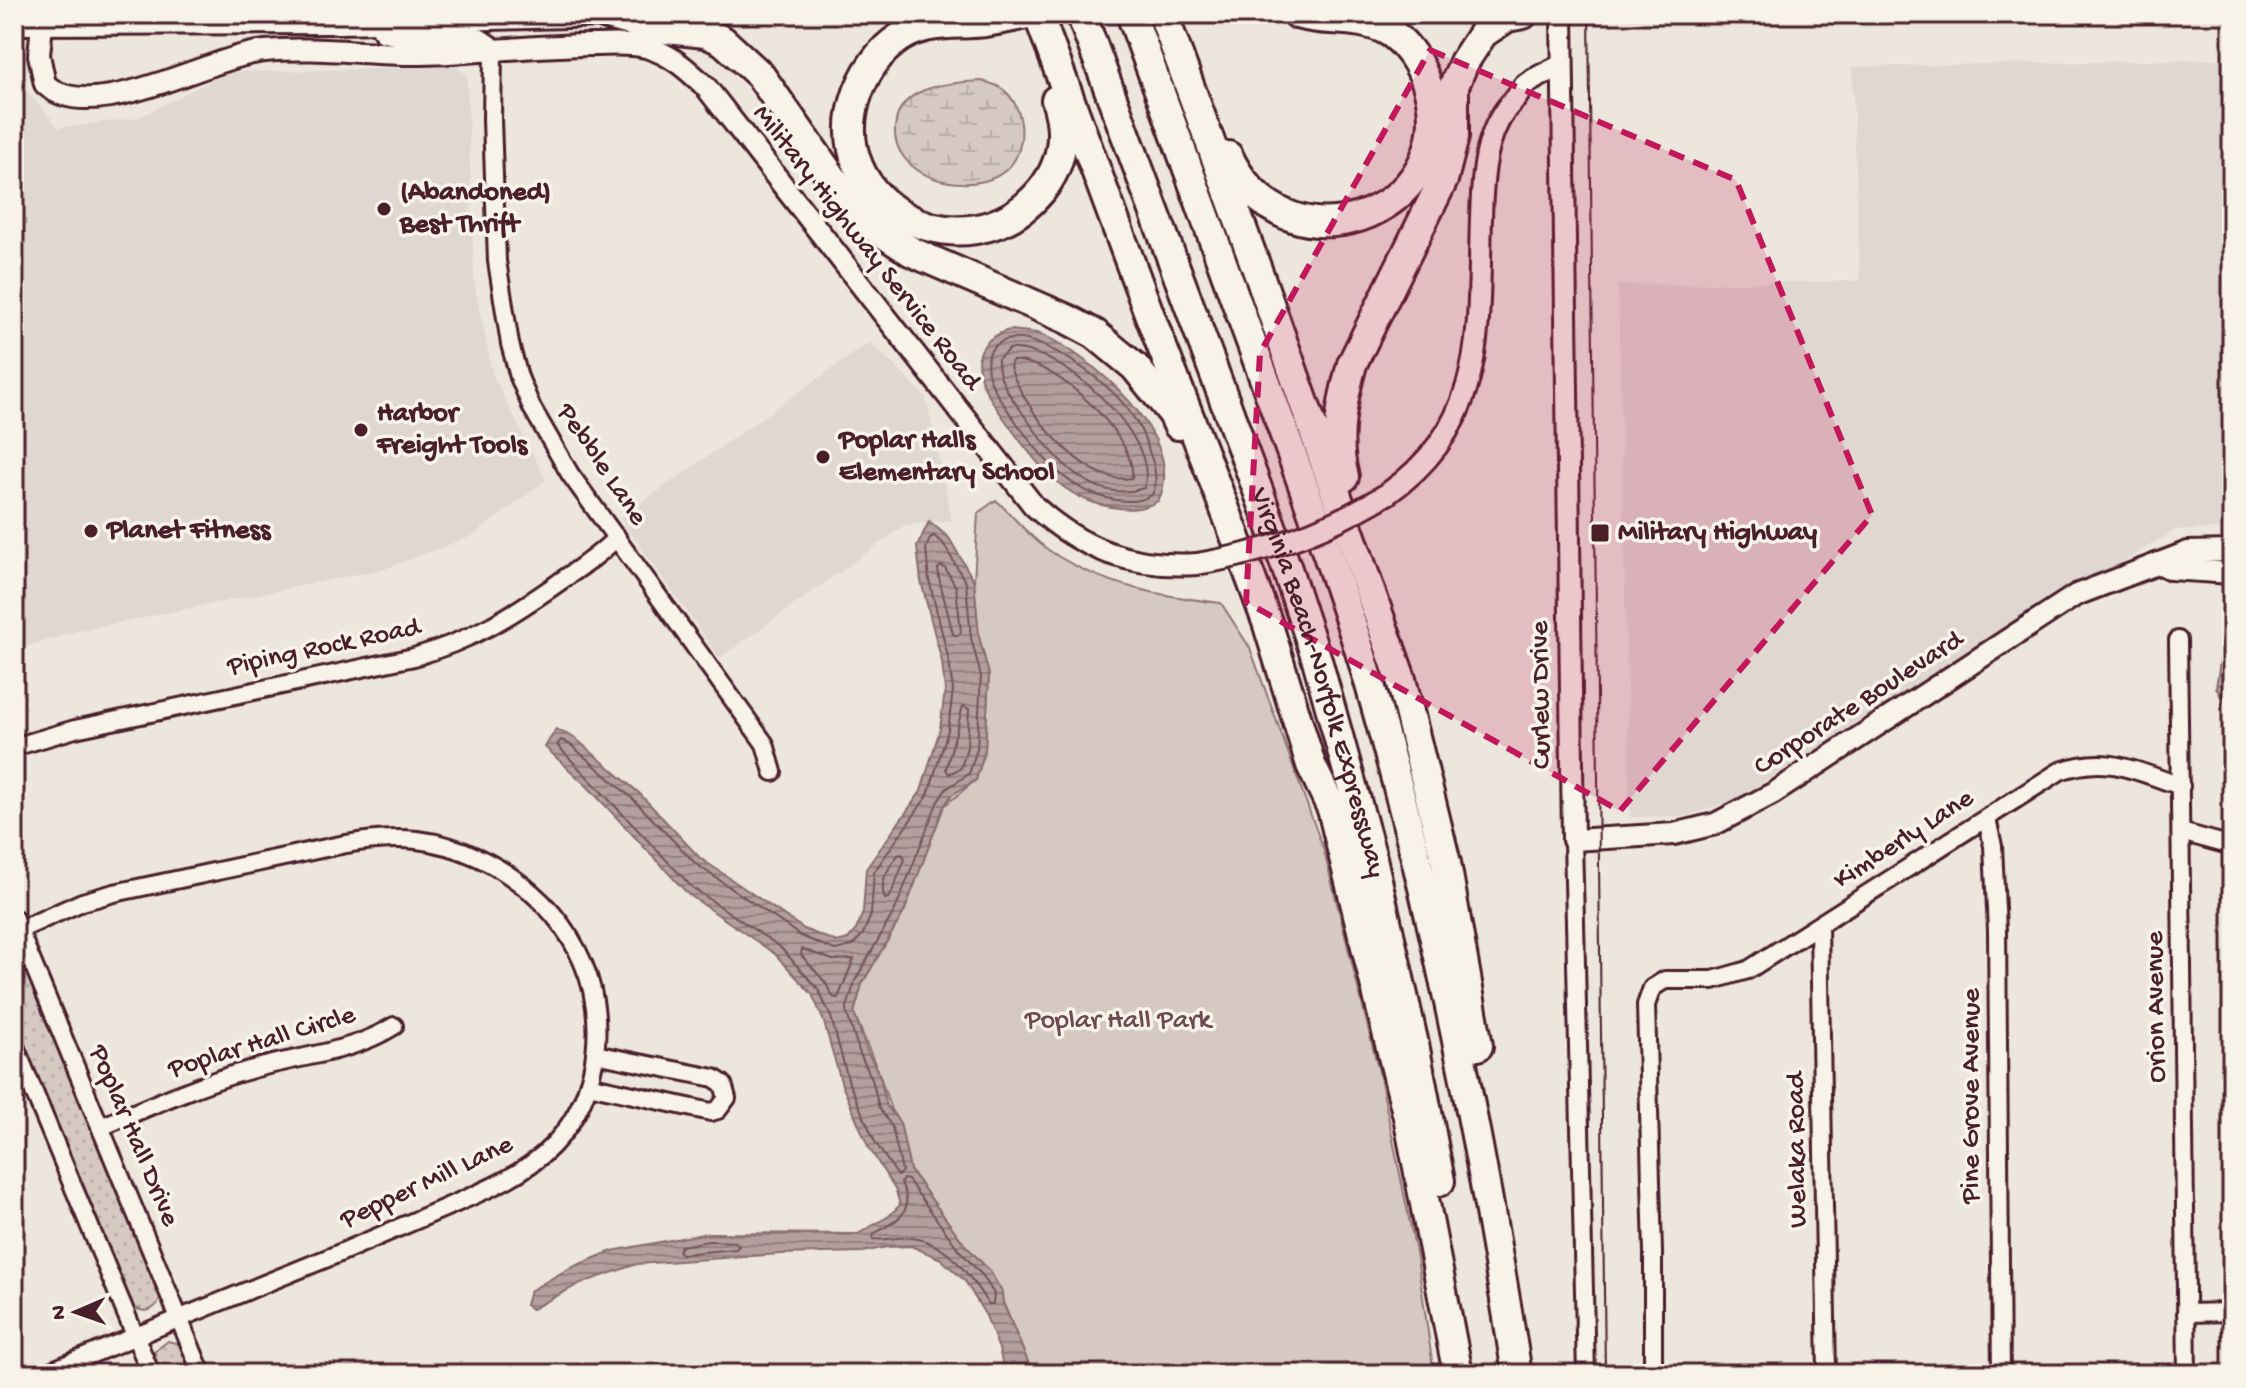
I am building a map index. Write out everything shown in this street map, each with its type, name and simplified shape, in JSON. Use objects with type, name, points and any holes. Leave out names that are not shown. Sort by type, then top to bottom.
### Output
[{"type":"highway","points":[[607,14],[657,28],[706,33],[723,41],[760,75],[838,186],[869,224],[912,252],[1067,319],[1118,351],[1173,414],[1233,530]]},
{"type":"highway","points":[[1027,14],[985,22],[932,25],[898,39],[873,63],[854,104],[852,140],[863,175],[877,195],[895,212],[928,228],[962,231],[1002,221],[1034,199],[1055,168],[1063,134],[1061,114],[1036,14]]},
{"type":"highway","points":[[1036,14],[1233,530],[1267,622],[1311,765],[1332,809],[1409,1121],[1458,1374]]},
{"type":"highway","name":"Virginia Beach-Norfolk Expressway","points":[[1081,14],[1286,566],[1346,757],[1397,961],[1430,1123],[1467,1374]]},
{"type":"highway","name":"Virginia Beach-Norfolk Expressway","points":[[1131,14],[1253,344],[1369,681],[1438,944],[1498,1254],[1517,1374]]},
{"type":"highway","points":[[1163,14],[1401,679],[1451,893],[1487,1102],[1498,1254]]},
{"type":"highway","points":[[1186,73],[1237,175],[1267,204],[1297,219],[1315,223],[1352,221],[1369,214],[1403,190],[1424,158],[1432,124],[1428,86],[1410,52],[1385,29],[1348,18],[1297,14]]},
{"type":"highway","points":[[1374,598],[1340,458],[1345,390],[1362,341],[1443,180],[1454,137],[1454,86],[1464,62],[1483,33],[1512,17]]},
{"type":"main road","points":[[14,22],[43,18],[340,21],[607,14]]},
{"type":"main road","points":[[340,21],[432,39],[478,41],[493,51]]},
{"type":"street","name":"Curlew Drive","points":[[1562,14],[1573,840],[1586,1374]]},
{"type":"street","name":"Military Highway Service Road","points":[[43,18],[39,55],[45,84],[60,94],[81,98],[124,93],[239,55],[265,51],[417,54],[556,45],[636,45],[669,57],[706,87],[1034,506],[1071,536],[1094,548],[1153,565],[1231,559],[1297,538],[1364,508],[1387,494],[1436,450],[1450,429],[1468,387],[1477,343],[1481,213],[1487,152],[1494,127],[1524,86],[1562,74]]},
{"type":"street","name":"Pebble Lane","points":[[493,51],[497,261],[510,344],[519,377],[551,444],[570,474],[765,744],[773,772]]},
{"type":"street","name":"Piping Rock Road","points":[[14,747],[75,729],[414,657],[449,646],[489,629],[517,612],[617,537]]},
{"type":"street","name":"Corporate Boulevard","points":[[1573,840],[1684,833],[1715,824],[1746,810],[2076,595],[2188,552],[2232,551]]},
{"type":"street","points":[[2159,563],[2171,569],[2232,573]]},
{"type":"street","name":"Orion Avenue","points":[[2178,640],[2187,1374]]},
{"type":"street","name":"Kimberly Lane","points":[[1653,1374],[1646,1005],[1648,994],[1658,982],[1731,977],[1748,970],[2060,771],[2079,764],[2113,764],[2181,786]]},
{"type":"street","name":"Pine Grove Avenue","points":[[1987,819],[1993,846],[1997,931],[2001,1374]]},
{"type":"street","points":[[2181,832],[2232,846]]},
{"type":"street","name":"Pepper Mill Lane","points":[[16,924],[114,893],[314,851],[392,839],[443,845],[495,866],[517,880],[557,919],[571,940],[589,981],[595,1006],[595,1054],[580,1108],[552,1146],[509,1178],[387,1233],[43,1374]]},
{"type":"street","name":"Poplar Hall Drive","points":[[16,924],[202,1374]]},
{"type":"street","name":"Welaka Road","points":[[1819,925],[1827,1374]]},
{"type":"street","name":"Poplar Hall Circle","points":[[101,1127],[245,1071],[365,1041],[394,1026]]},
{"type":"street","points":[[14,1044],[151,1374]]},
{"type":"street","points":[[588,1085],[711,1112],[724,1105],[727,1098],[723,1084],[714,1078],[595,1054]]},
{"type":"street","points":[[2186,1313],[2232,1312]]},
{"type":"highlighted area","points":[[1430,50],[1736,180],[1872,515],[1620,811],[1246,602],[1260,353]]},
{"type":"shaded area","points":[[2232,59],[2232,529],[2175,530],[1736,799],[1686,816],[1630,817],[1618,285],[1860,281],[1852,67]]},
{"type":"shaded area","points":[[456,67],[467,77],[474,282],[493,376],[546,480],[472,536],[384,569],[77,631],[14,650],[14,76],[59,128],[138,118],[228,72]]},
{"type":"shaded area","name":"Poplar Halls Elementary School","points":[[870,342],[926,397],[952,520],[905,525],[720,658],[620,518]]},
{"type":"green space","points":[[982,81],[1008,94],[1019,114],[1021,137],[1015,159],[999,175],[976,182],[950,182],[916,169],[901,154],[897,145],[897,118],[903,106],[924,90],[953,83]]},
{"type":"green space","name":"Poplar Hall Park","points":[[996,500],[1043,546],[1090,573],[1132,588],[1221,603],[1250,648],[1324,851],[1379,1072],[1417,1257],[1434,1374],[1033,1374],[990,1271],[965,1245],[910,1170],[900,1123],[891,1110],[854,1013],[862,984],[904,912],[944,806],[976,780],[985,750],[989,675],[979,637],[974,581],[978,513]]},
{"type":"green space","points":[[14,934],[161,1293],[157,1304],[150,1310],[131,1305],[14,1021]]},
{"type":"green space","points":[[168,1341],[183,1345],[196,1374],[160,1374],[155,1351]]},
{"type":"water","points":[[1010,330],[1040,334],[1061,345],[1084,360],[1130,402],[1148,426],[1160,452],[1164,477],[1158,501],[1129,509],[1094,503],[1064,487],[1040,465],[1018,438],[981,380],[978,360],[981,351],[997,335]]},
{"type":"water","points":[[929,521],[949,538],[974,581],[979,637],[989,675],[985,750],[976,780],[952,795],[944,806],[904,912],[862,984],[854,1013],[867,1051],[880,1076],[886,1105],[900,1123],[910,1170],[965,1245],[990,1271],[1002,1292],[1003,1303],[1033,1374],[1005,1374],[986,1316],[965,1281],[941,1259],[911,1246],[863,1252],[780,1254],[637,1264],[579,1284],[532,1309],[526,1305],[530,1291],[570,1268],[612,1251],[708,1233],[858,1234],[889,1216],[900,1205],[896,1191],[868,1146],[842,1085],[823,1019],[812,994],[775,954],[688,894],[588,787],[545,747],[556,729],[575,738],[639,793],[700,858],[804,929],[837,942],[848,939],[856,930],[863,912],[866,869],[921,791],[940,729],[945,691],[942,662],[921,581],[917,547]]},
{"type":"water","points":[[2222,649],[2232,649],[2232,717],[2216,687]]},
{"type":"tram line","points":[[1589,14],[1605,1374]]},
{"type":"place","name":"(Abandoned) Best Thrift","points":[[384,209]]},
{"type":"place","name":"Harbor Freight Tools","points":[[361,430]]},
{"type":"place","name":"Poplar Halls Elementary School","points":[[823,457]]},
{"type":"place","name":"Planet Fitness","points":[[91,531]]},
{"type":"place","name":"Military Highway","points":[[1600,533]]}]
